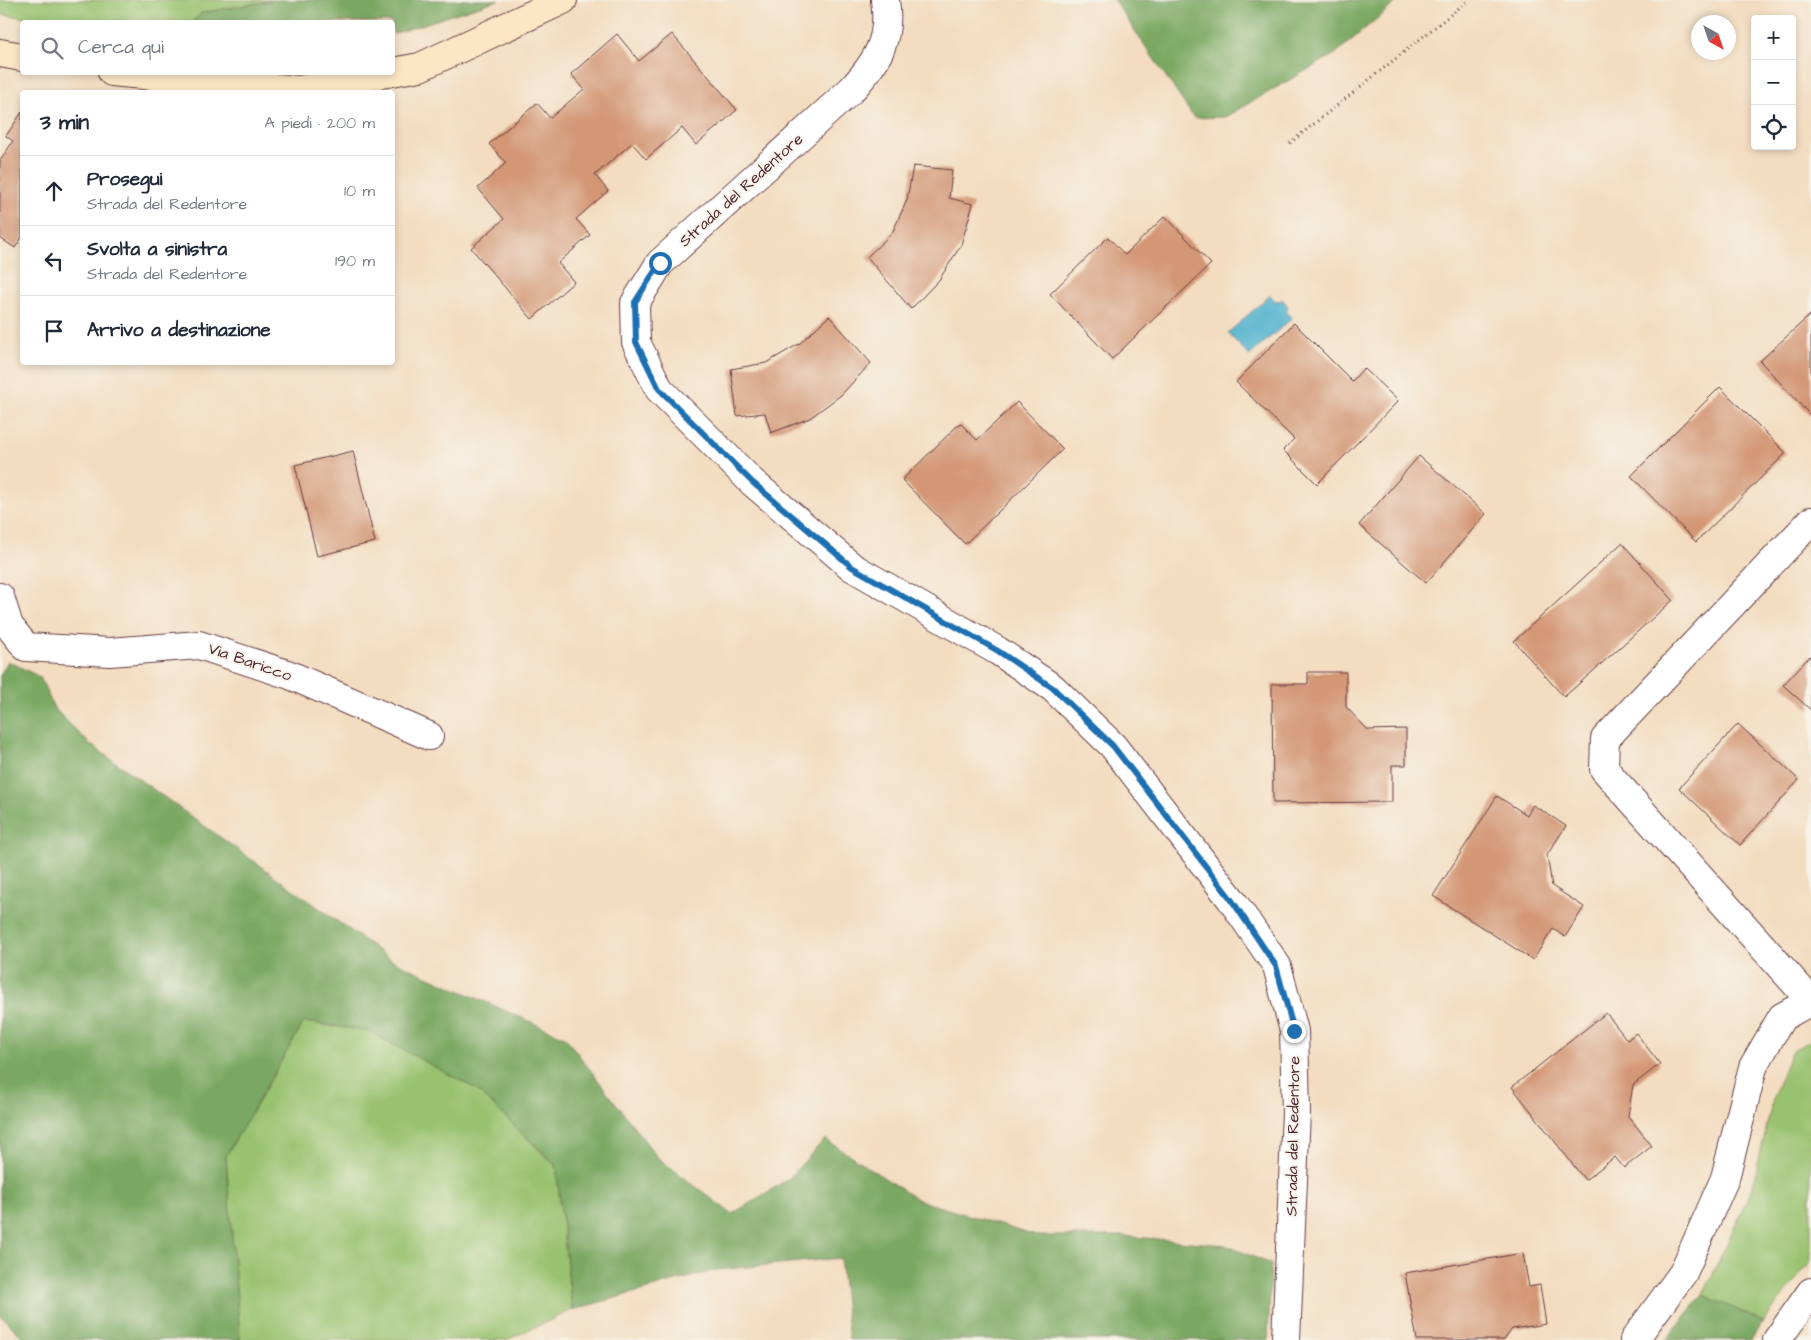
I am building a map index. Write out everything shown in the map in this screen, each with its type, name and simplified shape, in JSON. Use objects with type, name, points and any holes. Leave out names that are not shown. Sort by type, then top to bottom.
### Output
[{"type":"street","points":[[395,71],[420,67],[563,0]]},
{"type":"street","name":"Strada del Redentore","points":[[885,0],[887,30],[879,54],[870,70],[851,90],[660,263],[635,302],[636,342],[659,389],[752,482],[845,561],[998,651],[1053,688],[1113,746],[1231,899],[1276,966],[1294,1031],[1296,1112],[1286,1340]]},
{"type":"street","points":[[0,53],[20,57]]},
{"type":"street","points":[[143,75],[298,90],[376,75]]},
{"type":"street","points":[[1634,1340],[1683,1273],[1725,1178],[1753,1067],[1782,1017],[1811,1001],[1604,769],[1604,739],[1811,521]]},
{"type":"street","name":"Via Baricco","points":[[0,597],[5,633],[26,647],[110,652],[199,645],[290,675],[429,736]]},
{"type":"street","points":[[1777,1340],[1811,1292]]},
{"type":"path","points":[[1290,143],[1469,0]]},
{"type":"green space","points":[[0,0],[275,0],[201,13],[194,20],[38,20],[0,14]]},
{"type":"green space","points":[[275,0],[498,0],[395,33],[395,20],[194,20],[201,13]]},
{"type":"green space","points":[[1114,0],[1399,0],[1335,54],[1225,117],[1194,118]]},
{"type":"green space","points":[[8,661],[40,677],[54,708],[90,744],[393,961],[565,1037],[658,1158],[732,1214],[788,1179],[825,1139],[918,1200],[1036,1236],[1123,1236],[1225,1245],[1271,1264],[1268,1340],[849,1340],[840,1258],[716,1270],[572,1310],[556,1165],[476,1089],[368,1031],[304,1022],[226,1156],[240,1340],[25,1340],[0,1315],[0,676]]},
{"type":"green space","points":[[304,1022],[368,1031],[476,1089],[556,1166],[572,1310],[507,1340],[240,1340],[226,1156]]},
{"type":"green space","points":[[1811,1040],[1811,1261],[1763,1321],[1703,1295],[1752,1189],[1774,1095],[1791,1052]]},
{"type":"green space","points":[[1703,1295],[1763,1321],[1751,1340],[1666,1340]]},
{"type":"water","points":[[1270,295],[1275,301],[1283,300],[1288,306],[1286,312],[1292,318],[1249,356],[1228,333]]},
{"type":"building","points":[[617,34],[639,61],[672,34],[737,110],[696,145],[682,128],[646,159],[632,143],[595,175],[608,191],[576,219],[590,235],[558,263],[574,282],[532,319],[471,248],[504,219],[478,188],[506,163],[489,144],[537,103],[550,118],[584,89],[571,74]]},
{"type":"building","points":[[20,115],[20,240],[15,248],[0,238],[0,161],[13,141],[6,136]]},
{"type":"building","points":[[913,166],[952,170],[949,198],[973,204],[961,245],[939,280],[911,309],[867,257],[892,233],[907,200]]},
{"type":"building","points":[[1165,216],[1211,264],[1112,359],[1050,294],[1108,237],[1125,255]]},
{"type":"building","points":[[1811,314],[1811,416],[1760,361]]},
{"type":"building","points":[[829,316],[871,363],[841,395],[810,418],[771,433],[765,413],[737,416],[731,369],[766,363],[799,344]]},
{"type":"building","points":[[1294,323],[1352,381],[1364,368],[1398,401],[1317,484],[1283,450],[1294,439],[1236,382]]},
{"type":"building","points":[[1720,387],[1786,453],[1696,542],[1631,476]]},
{"type":"building","points":[[1017,402],[1063,449],[965,544],[902,480],[960,423],[977,440]]},
{"type":"building","points":[[353,451],[375,542],[317,556],[295,465]]},
{"type":"building","points":[[1419,456],[1486,514],[1426,583],[1359,525]]},
{"type":"building","points":[[1622,543],[1673,600],[1564,697],[1514,641]]},
{"type":"building","points":[[1811,655],[1811,710],[1783,685]]},
{"type":"building","points":[[1308,672],[1346,672],[1346,707],[1368,730],[1406,729],[1406,765],[1392,765],[1392,802],[1273,803],[1272,684],[1308,684]]},
{"type":"building","points":[[1738,724],[1799,780],[1740,845],[1679,788]]},
{"type":"building","points":[[1497,796],[1527,815],[1533,805],[1566,826],[1547,855],[1552,886],[1584,907],[1565,937],[1553,929],[1533,960],[1433,896]]},
{"type":"building","points":[[1606,1013],[1627,1040],[1636,1033],[1660,1064],[1633,1085],[1628,1116],[1652,1146],[1624,1168],[1615,1157],[1585,1180],[1512,1087]]},
{"type":"building","points":[[1523,1253],[1529,1287],[1540,1285],[1546,1324],[1512,1329],[1504,1340],[1417,1340],[1405,1273]]},
{"type":"route","points":[[660,263],[635,302],[636,342],[659,389],[752,482],[852,567],[998,651],[1053,688],[1113,746],[1231,899],[1276,966],[1294,1031]]}]
